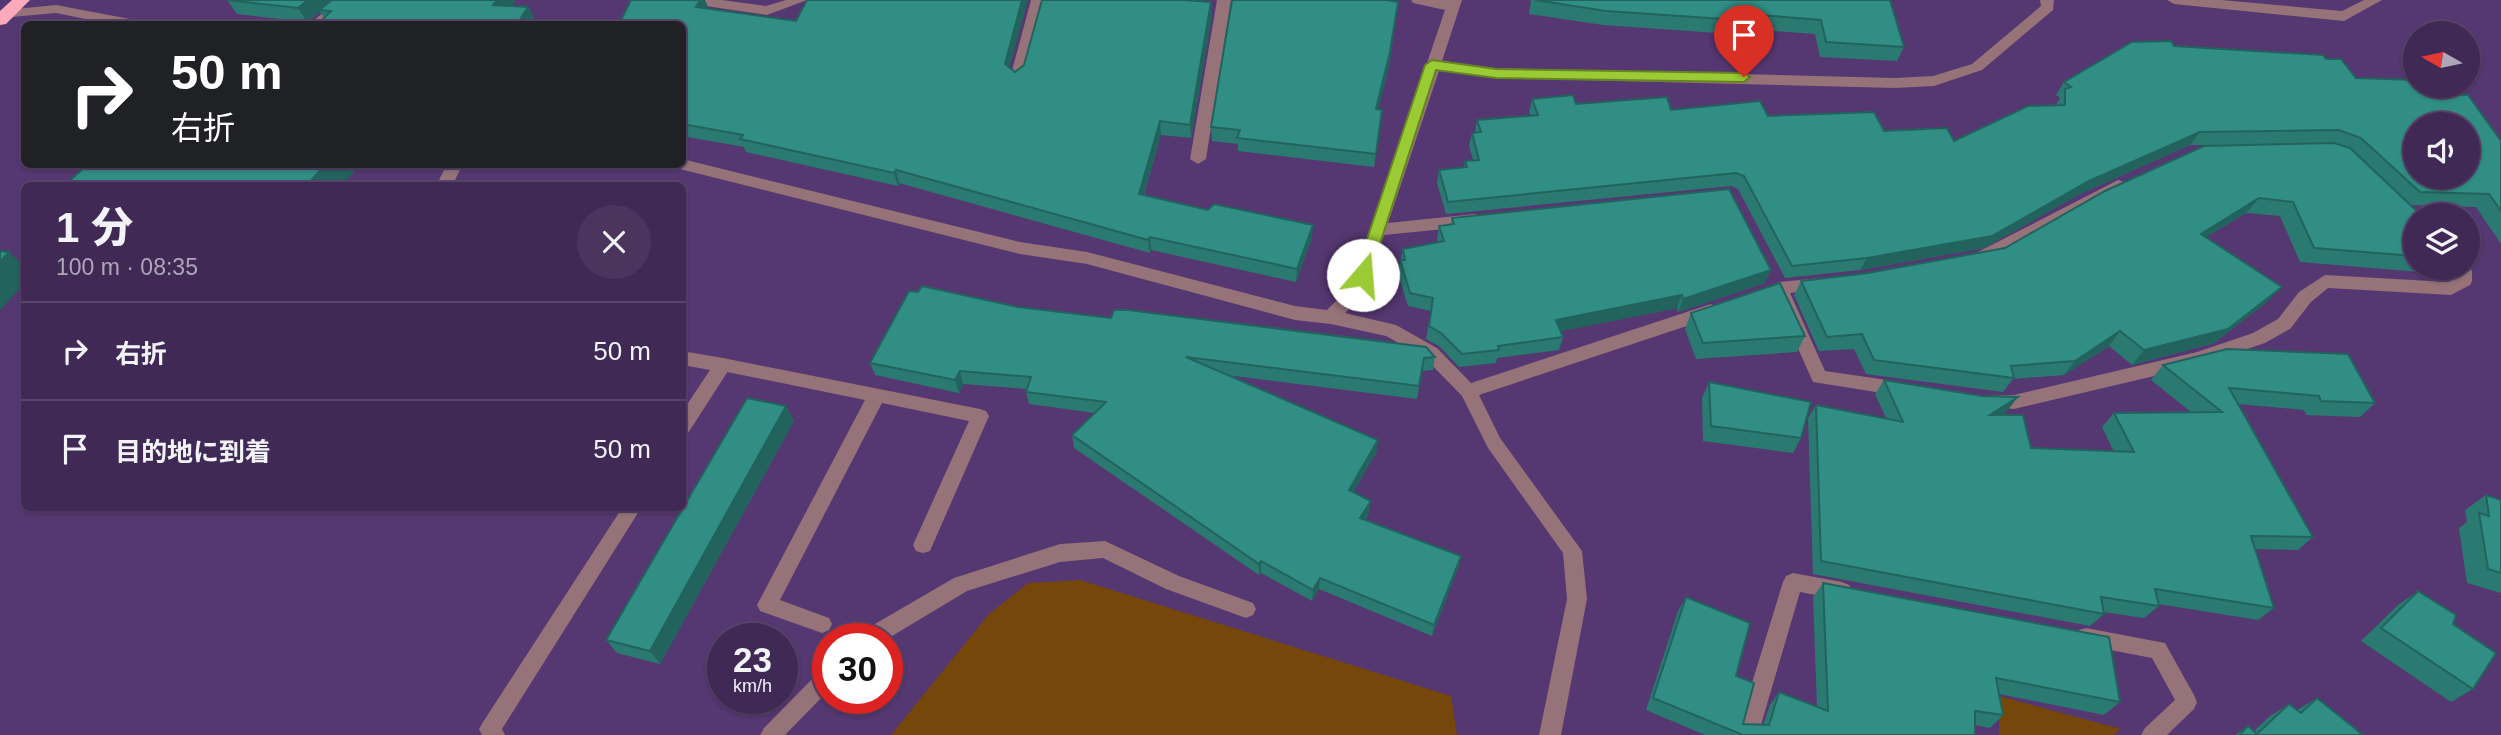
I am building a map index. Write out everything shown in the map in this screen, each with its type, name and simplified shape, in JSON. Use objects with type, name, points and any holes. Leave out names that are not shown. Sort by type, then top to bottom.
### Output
[{"type":"highway","points":[[2,18],[22,0]]},
{"type":"street","points":[[320,21],[348,0]]},
{"type":"street","points":[[692,0],[767,11],[800,0]]},
{"type":"street","points":[[1017,78],[1038,0]]},
{"type":"street","points":[[1198,159],[1224,0]]},
{"type":"street","points":[[1331,317],[1350,298],[1363,275],[1454,3],[1419,0]]},
{"type":"street","points":[[1432,65],[1496,73],[1895,83],[1934,81],[1977,67],[2048,7],[2047,0]]},
{"type":"street","points":[[2174,0],[2344,16],[2375,0]]},
{"type":"street","points":[[2,18],[56,9],[115,21]]},
{"type":"street","points":[[686,165],[1020,248],[1087,258],[1295,313],[1331,317],[1390,330],[1431,353],[1468,391],[1494,443],[1572,551],[1577,599],[1550,735]]},
{"type":"street","points":[[1963,260],[1989,256],[2087,200],[2133,179]]},
{"type":"street","points":[[1378,230],[1486,219]]},
{"type":"street","points":[[1972,400],[2014,402],[2197,359],[2259,338],[2284,324],[2305,297],[2325,281],[2451,289],[2463,280]]},
{"type":"street","points":[[1833,282],[1773,286],[1819,377],[1921,392]]},
{"type":"street","points":[[1468,391],[1727,305]]},
{"type":"street","points":[[686,359],[979,416],[923,545]]},
{"type":"street","points":[[686,422],[723,365]]},
{"type":"street","points":[[819,623],[766,604],[877,395]]},
{"type":"street","points":[[494,735],[490,729],[630,511]]},
{"type":"street","points":[[895,623],[961,584],[1060,553],[1105,549],[1172,583],[1246,610]]},
{"type":"street","points":[[1747,735],[1793,582],[1861,594]]},
{"type":"street","points":[[2063,632],[2158,650],[2187,702],[2152,735]]},
{"type":"street","points":[[771,735],[812,693]]},
{"type":"shaded area","points":[[1080,580],[1451,696],[1457,735],[891,735],[989,614],[1028,583]]},
{"type":"shaded area","points":[[1999,696],[2121,729],[2113,735],[1999,735]]},
{"type":"building","points":[[227,0],[308,0],[298,8]]},
{"type":"building","points":[[332,0],[497,0],[493,5],[528,7],[519,21],[321,21],[331,11],[319,10]]},
{"type":"building","points":[[631,0],[700,0],[696,7],[796,21],[807,0],[1022,0],[1005,64],[1015,72],[1024,65],[1042,0],[1211,2],[1190,125],[1160,121],[1139,194],[1208,210],[1214,204],[1313,225],[1297,269],[1150,237],[1148,240],[896,170],[894,173],[740,139],[743,135],[686,125],[686,21],[620,21]]},
{"type":"building","points":[[1232,0],[1398,2],[1390,52],[1376,109],[1382,110],[1376,154],[1237,138],[1240,130],[1211,127]]},
{"type":"building","points":[[1535,0],[1890,0],[1904,47],[1826,42],[1821,20],[1737,13],[1738,20],[1606,11]]},
{"type":"building","points":[[2171,41],[2174,46],[2323,55],[2326,59],[2341,59],[2356,78],[2403,80],[2403,98],[2470,98],[2501,141],[2501,211],[2489,194],[2420,192],[2417,189],[2480,189],[2480,112],[2403,112],[2403,176],[2361,138],[2339,130],[2200,132],[2089,181],[1992,236],[1867,258],[1792,266],[1744,176],[1736,173],[1448,202],[1439,170],[1467,167],[1465,161],[1479,160],[1472,133],[1481,132],[1477,120],[1538,115],[1532,99],[1573,95],[1576,104],[1667,97],[1671,110],[1760,101],[1768,116],[1874,112],[1884,131],[1947,128],[1954,141],[2028,106],[2065,105],[2065,89],[2071,87],[2064,82],[2132,42]]},
{"type":"building","points":[[2334,143],[2350,148],[2408,203],[2403,203],[2403,255],[2314,248],[2293,202],[2259,198],[2201,234],[2282,287],[2228,329],[2144,350],[2120,331],[2075,361],[2011,366],[2014,378],[1874,360],[1862,334],[1827,337],[1801,281],[1868,273],[2005,248],[2105,191],[2204,146]]},
{"type":"building","points":[[84,168],[322,168],[310,182],[68,182]]},
{"type":"building","points":[[1729,189],[1771,270],[1683,299],[1682,295],[1556,320],[1563,337],[1498,346],[1499,350],[1462,354],[1441,333],[1429,326],[1433,298],[1410,293],[1400,260],[1405,260],[1403,249],[1444,241],[1439,226],[1454,224],[1452,218]]},
{"type":"building","points":[[0,251],[9,252],[0,262]]},
{"type":"building","points":[[1780,283],[1805,336],[1703,343],[1691,313]]},
{"type":"building","points":[[922,286],[1018,307],[1111,318],[1114,310],[1128,310],[1426,347],[1435,357],[1424,358],[1419,386],[1186,357],[1378,440],[1349,490],[1371,501],[1360,518],[1461,556],[1434,625],[1320,578],[1313,590],[1261,561],[1259,564],[1072,435],[1106,402],[1026,392],[1031,377],[960,371],[955,380],[870,363],[909,291],[918,292]]},
{"type":"building","points":[[2227,349],[2348,354],[2375,403],[2321,401],[2319,396],[2229,388],[2313,537],[2251,536],[2274,608],[2155,589],[2159,606],[2101,597],[2104,614],[1821,561],[1816,405],[1903,422],[1884,380],[1982,396],[2018,397],[1990,415],[2023,415],[2031,448],[2134,452],[2114,413],[2222,412],[2163,365]]},
{"type":"building","points":[[1709,382],[1811,402],[1801,438],[1711,426]]},
{"type":"building","points":[[747,398],[786,406],[650,651],[606,640],[681,511],[686,511],[686,503]]},
{"type":"building","points":[[2486,495],[2501,500],[2501,573],[2488,569],[2479,513],[2489,516]]},
{"type":"building","points":[[1823,583],[2109,637],[2120,702],[1996,678],[2003,715],[1975,711],[1975,735],[1743,735],[1653,698],[1686,597],[1750,623],[1736,676],[1754,683],[1743,724],[1769,725],[1779,692],[1828,711]]},
{"type":"building","points":[[2418,591],[2456,615],[2453,624],[2496,653],[2473,689],[2381,628]]},
{"type":"building","points":[[2317,698],[2363,735],[2239,735],[2248,726],[2257,734],[2289,704],[2301,713]]},
{"type":"route","points":[[1363,275],[1432,65],[1496,73],[1744,77]]}]
